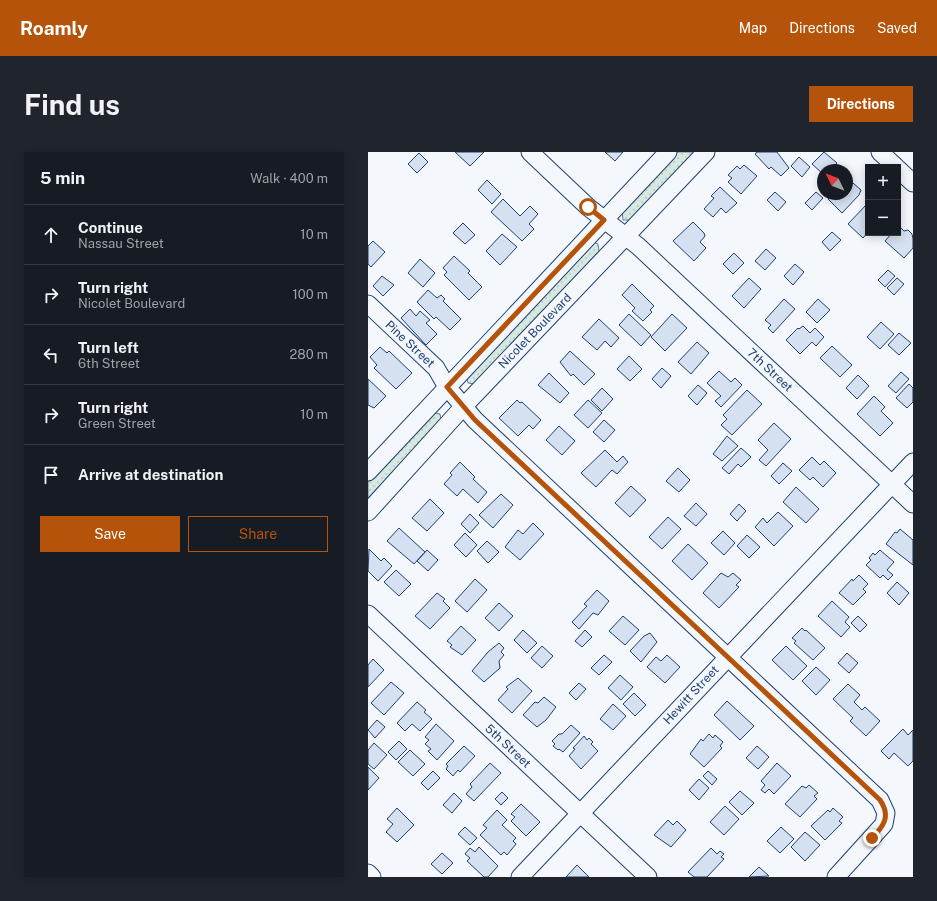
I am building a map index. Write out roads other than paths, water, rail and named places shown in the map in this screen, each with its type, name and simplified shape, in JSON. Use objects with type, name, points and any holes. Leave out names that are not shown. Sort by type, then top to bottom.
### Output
[{"type":"street","name":"7th Street","points":[[530,152],[604,220],[626,236],[913,504]]},
{"type":"street","name":"Nicolet Boulevard","points":[[368,472],[668,152]]},
{"type":"street","name":"Nicolet Boulevard","points":[[368,512],[463,407],[706,152]]},
{"type":"street","points":[[880,152],[893,164]]},
{"type":"street","points":[[901,172],[913,183]]},
{"type":"street","name":"Pine Street","points":[[368,304],[436,368],[447,387],[480,426],[880,800],[886,813],[884,824],[836,877]]},
{"type":"street","name":"Hewitt Street","points":[[520,877],[913,462]]},
{"type":"street","name":"5th Street","points":[[368,614],[648,877]]},
{"type":"street","points":[[368,873],[372,877]]}]
